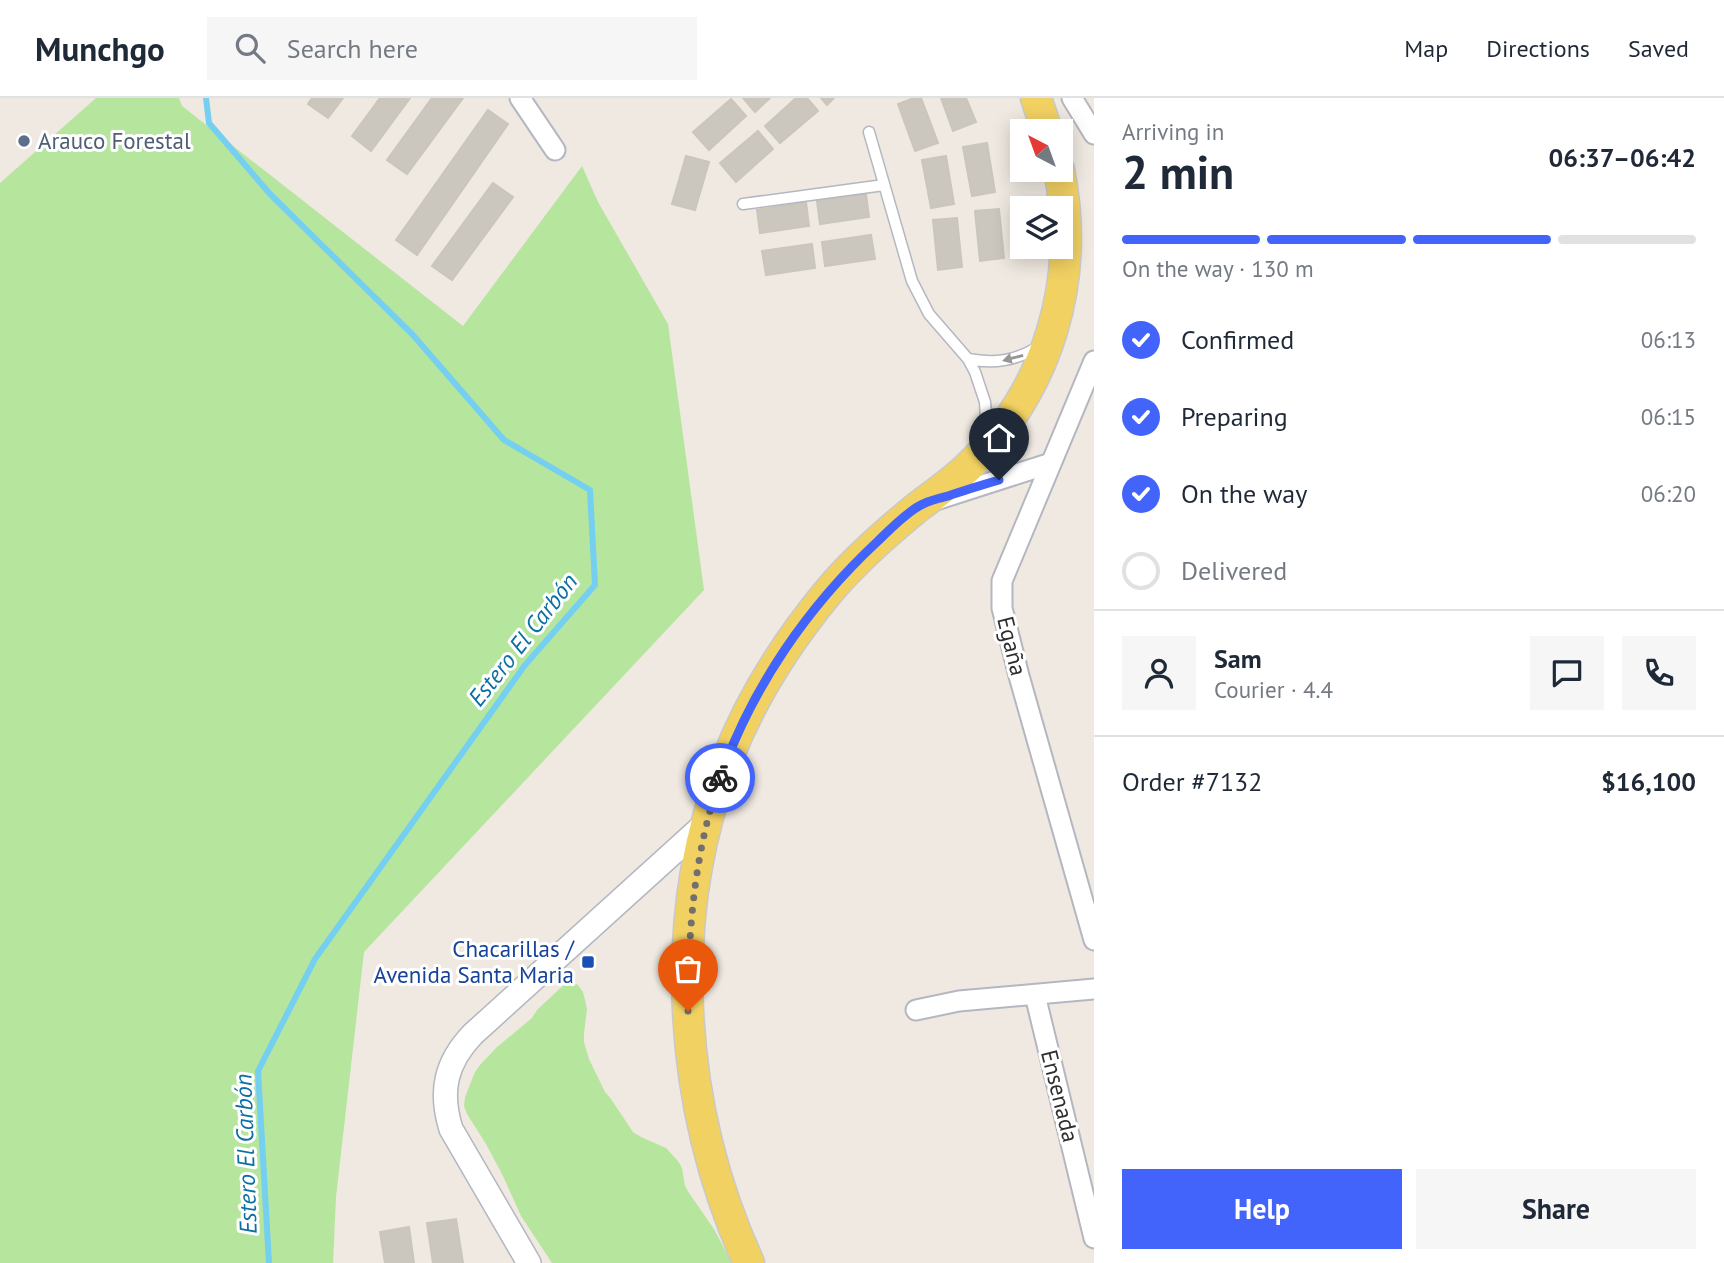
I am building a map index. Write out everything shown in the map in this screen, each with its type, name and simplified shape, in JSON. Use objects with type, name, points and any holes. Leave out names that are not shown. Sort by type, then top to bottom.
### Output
[{"type":"main road","points":[[1036,98],[1043,119]]},
{"type":"main road","points":[[749,1263],[723,1198],[709,1152],[692,1059],[688,963],[697,868],[707,822],[726,763],[742,725],[782,654],[806,620],[859,558],[965,470],[985,450],[1018,406],[1032,382],[1051,336],[1064,279],[1066,220],[1061,182]]},
{"type":"street","points":[[520,98],[555,150]]},
{"type":"street","points":[[1072,98],[1094,134]]},
{"type":"street","name":"Egaña","points":[[1094,361],[1002,581],[1002,608],[1019,677],[1094,940]]},
{"type":"street","points":[[922,504],[1051,463]]},
{"type":"street","points":[[529,1263],[450,1129],[445,1090],[454,1059],[462,1045],[473,1034],[707,822]]},
{"type":"street","points":[[916,1010],[959,1001],[1094,989]]},
{"type":"street","name":"Ensenada","points":[[1035,995],[1094,1238]]},
{"type":"lane","points":[[869,132],[912,281],[929,314],[968,359],[981,387],[985,402],[985,450]]},
{"type":"lane","points":[[743,204],[884,185]]},
{"type":"lane","points":[[968,359],[997,362],[1012,359],[1027,354],[1051,336]]},
{"type":"green space","points":[[96,98],[179,98],[182,106],[463,326],[582,166],[598,202],[668,324],[704,590],[364,952],[336,1197],[333,1263],[0,1263],[0,183]]},
{"type":"green space","points":[[569,980],[583,992],[587,1009],[584,1042],[605,1092],[633,1132],[666,1148],[678,1161],[685,1186],[714,1229],[732,1263],[552,1263],[521,1216],[503,1176],[467,1114],[465,1097],[480,1065]]},
{"type":"building","points":[[312,98],[343,98],[328,118],[308,104]]},
{"type":"building","points":[[380,98],[410,98],[371,151],[352,136]]},
{"type":"building","points":[[432,98],[463,98],[407,174],[387,160]]},
{"type":"building","points":[[743,98],[770,98],[755,112]]},
{"type":"building","points":[[796,98],[807,98],[818,111],[780,143],[765,126]]},
{"type":"building","points":[[821,98],[834,98],[827,105]]},
{"type":"building","points":[[921,98],[938,143],[915,151],[898,104]]},
{"type":"building","points":[[941,98],[966,98],[976,122],[953,131]]},
{"type":"building","points":[[731,99],[746,116],[709,150],[693,132]]},
{"type":"building","points":[[488,110],[508,124],[417,255],[396,240]]},
{"type":"building","points":[[758,131],[773,149],[736,182],[720,163]]},
{"type":"building","points":[[987,143],[995,192],[972,196],[963,147]]},
{"type":"building","points":[[686,156],[709,162],[695,210],[672,204]]},
{"type":"building","points":[[946,156],[954,204],[931,208],[922,160]]},
{"type":"building","points":[[493,183],[513,197],[452,280],[432,266]]},
{"type":"building","points":[[866,194],[869,217],[820,224],[817,201]]},
{"type":"building","points":[[806,202],[809,226],[760,233],[757,210]]},
{"type":"building","points":[[999,209],[1004,258],[980,261],[975,211]]},
{"type":"building","points":[[957,218],[962,267],[938,270],[933,220]]},
{"type":"building","points":[[871,235],[875,259],[825,266],[822,242]]},
{"type":"building","points":[[812,244],[815,268],[766,275],[762,251]]},
{"type":"building","points":[[456,1219],[463,1263],[433,1263],[427,1223]]},
{"type":"building","points":[[409,1227],[414,1263],[385,1263],[380,1232]]},
{"type":"waterway","name":"Estero El Carbón","points":[[206,98],[209,123],[270,194],[413,335],[504,440],[590,490],[595,585],[525,665],[315,959],[258,1071],[269,1263]]},
{"type":"way so far","points":[[688,1011],[688,963],[697,868],[720,778]]},
{"type":"place","name":"Arauco Forestal","points":[[24,141]]},
{"type":"place","name":"Chacarillas / Avenida Santa Maria","points":[[588,962]]},
{"type":"route","points":[[720,778],[742,725],[782,654],[831,588],[859,558],[922,504],[999,480]]}]
